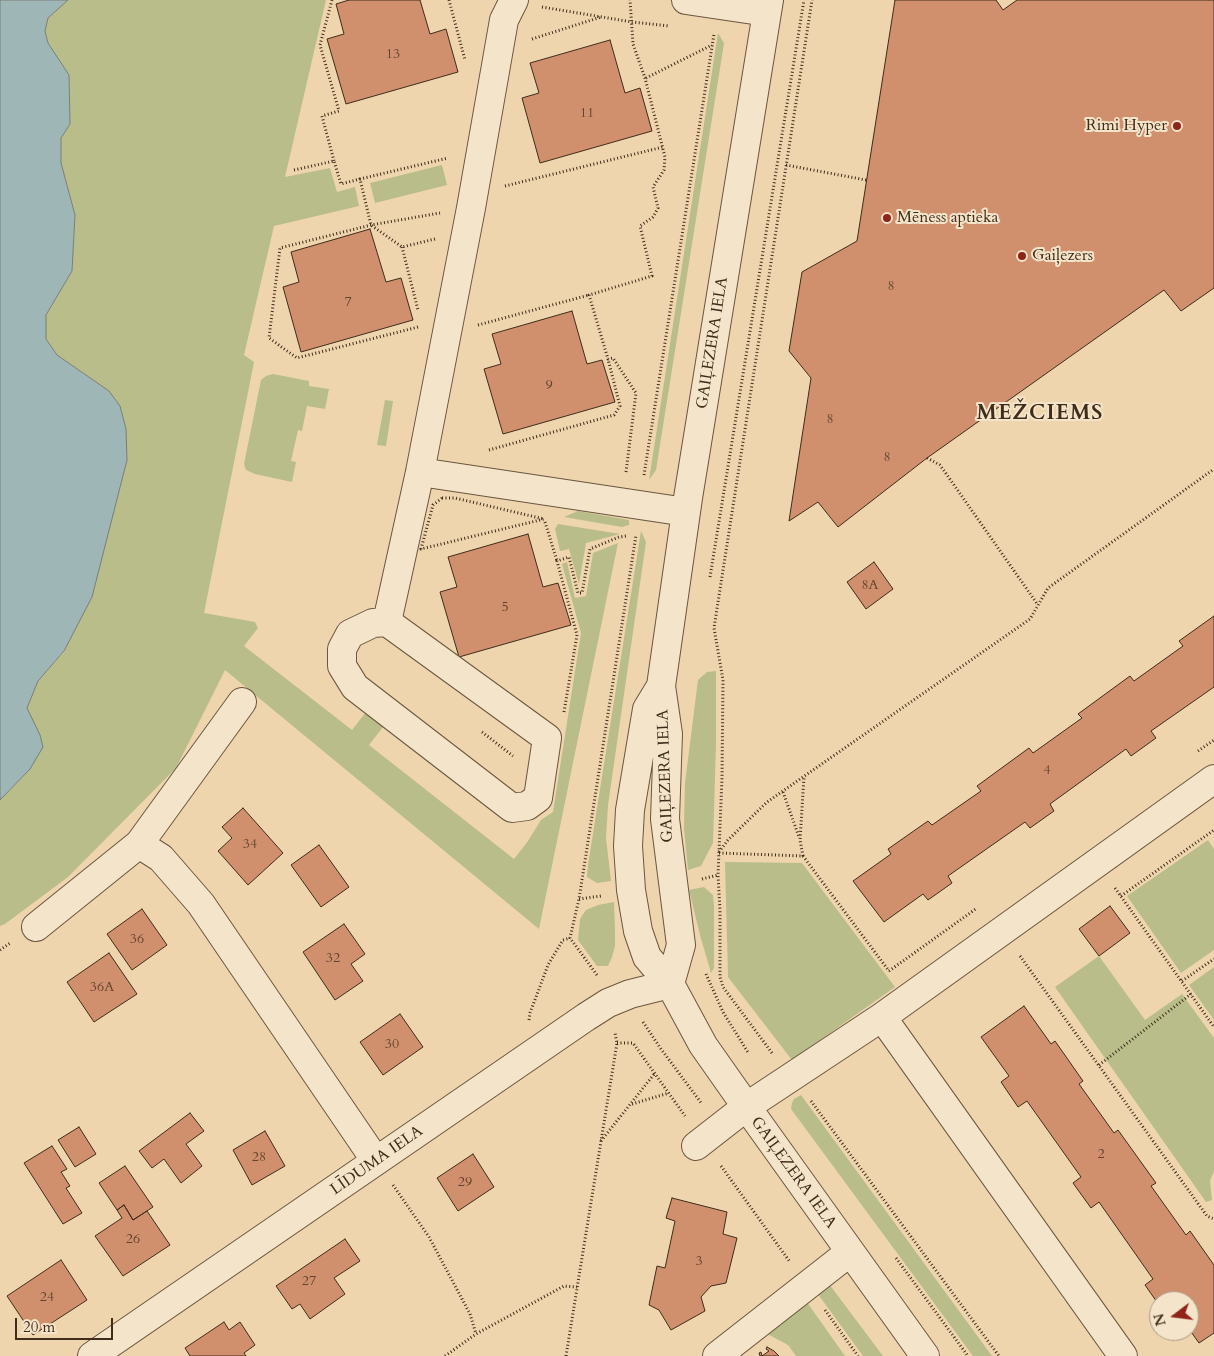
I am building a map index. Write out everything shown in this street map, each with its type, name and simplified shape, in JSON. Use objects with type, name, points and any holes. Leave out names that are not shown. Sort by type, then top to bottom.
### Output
[{"type":"street","points":[[686,0],[768,6]]},
{"type":"street","points":[[387,622],[420,472],[479,163],[504,20],[526,3]]},
{"type":"street","name":"GAIĻEZERA IELA","points":[[670,984],[681,945],[665,819],[668,734],[661,686],[686,512],[768,6]]},
{"type":"street","points":[[420,472],[686,512]]},
{"type":"street","points":[[373,622],[387,622],[547,738],[538,798],[527,806],[512,808],[355,687],[342,666],[342,649],[350,634],[373,622]]},
{"type":"street","name":"GAIĻEZERA IELA","points":[[661,686],[646,709],[630,810],[628,846],[631,890],[638,931],[647,957],[670,984],[703,1045],[746,1107],[925,1356]]},
{"type":"street","points":[[36,927],[139,844],[242,702]]},
{"type":"street","points":[[700,1143],[746,1107],[882,1017],[1214,780]]},
{"type":"street","points":[[139,844],[161,858],[201,904],[376,1161]]},
{"type":"street","name":"LĪDUMA IELA","points":[[92,1356],[578,1022],[608,1003],[630,994],[670,984]]},
{"type":"street","points":[[882,1017],[1123,1356]]},
{"type":"street","points":[[717,1356],[850,1252]]},
{"type":"path","points":[[332,0],[320,45],[339,111],[322,116],[340,184],[452,156],[495,166],[493,179],[498,188],[663,148]]},
{"type":"path","points":[[449,0],[466,67]]},
{"type":"path","points":[[472,327],[652,276],[640,226],[653,217],[658,208],[653,187],[664,170],[665,157],[646,78],[634,44],[630,0]]},
{"type":"path","points":[[709,584],[804,0]]},
{"type":"path","points":[[783,1083],[779,1063],[723,987],[720,977],[719,853],[723,680],[714,628],[812,0]]},
{"type":"path","points":[[526,3],[632,22],[678,27]]},
{"type":"path","points":[[531,39],[601,17]]},
{"type":"path","points":[[646,78],[712,45]]},
{"type":"path","points":[[294,170],[334,161]]},
{"type":"path","points":[[786,165],[866,180]]},
{"type":"path","points":[[360,179],[371,225],[402,247],[420,317]]},
{"type":"path","points":[[423,325],[297,358],[268,338],[280,248],[371,225],[446,212]]},
{"type":"path","points":[[402,247],[438,238]]},
{"type":"path","points":[[482,450],[490,450],[614,415],[620,406],[589,295]]},
{"type":"path","points":[[608,359],[613,358],[636,393],[626,473]]},
{"type":"path","points":[[927,458],[940,465],[1038,605]]},
{"type":"path","points":[[719,853],[728,840],[767,802],[1030,619],[1048,588],[1214,469]]},
{"type":"path","points":[[442,498],[455,498],[544,519],[535,521],[421,549],[433,505],[442,498]]},
{"type":"path","points":[[544,519],[577,635],[562,721]]},
{"type":"path","points":[[557,561],[569,557],[578,593],[582,593],[590,549],[619,537],[636,534]]},
{"type":"path","points":[[800,840],[804,777]]},
{"type":"path","points":[[783,792],[804,856],[899,984],[907,998]]},
{"type":"path","points":[[1121,896],[1214,831]]},
{"type":"path","points":[[719,853],[804,856]]},
{"type":"path","points":[[1111,883],[1214,1027]]},
{"type":"path","points":[[579,899],[605,895]]},
{"type":"path","points":[[529,1020],[548,966],[563,940],[570,938]]},
{"type":"path","points":[[889,971],[922,948]]},
{"type":"path","points":[[1020,956],[1206,1216],[1214,1219]]},
{"type":"path","points":[[1182,982],[1214,959]]},
{"type":"path","points":[[705,970],[707,979],[722,1012],[783,1083],[999,1356]]},
{"type":"path","points":[[1099,1065],[1191,994]]},
{"type":"path","points":[[616,1043],[634,1043],[669,1093],[700,1143],[858,1356]]},
{"type":"path","points":[[600,1142],[655,1072]]},
{"type":"path","points":[[631,1104],[669,1093]]},
{"type":"path","points":[[376,1161],[429,1237],[470,1314],[476,1334]]},
{"type":"path","points":[[891,1252],[968,1356]]},
{"type":"path","points":[[446,1356],[476,1334],[564,1286],[577,1288]]},
{"type":"path","points":[[454,1350],[455,1356]]},
{"type":"green space","points":[[68,0],[326,0],[285,177],[330,168],[337,192],[355,187],[359,206],[274,226],[244,355],[254,362],[204,613],[255,622],[258,628],[244,646],[352,730],[366,712],[383,727],[369,745],[514,859],[541,820],[553,812],[581,633],[562,564],[567,562],[575,598],[586,596],[593,553],[618,543],[539,929],[225,670],[176,768],[68,877],[0,926],[0,800],[30,769],[26,710],[38,681],[64,652],[120,406],[109,391],[57,355],[46,339],[46,315],[72,271],[75,215],[61,163],[61,138],[70,124],[69,75],[48,43],[45,31],[48,18]]},
{"type":"green space","points":[[718,33],[724,43],[656,470],[649,480]]},
{"type":"green space","points":[[442,165],[447,185],[375,203],[370,183]]},
{"type":"green space","points":[[273,374],[309,381],[309,386],[329,389],[325,409],[307,406],[302,431],[298,430],[291,461],[296,462],[292,482],[255,474],[246,470],[244,464],[261,380]]},
{"type":"green space","points":[[385,400],[393,401],[386,446],[377,445]]},
{"type":"green space","points":[[578,511],[629,520],[629,525],[622,527],[564,517]]},
{"type":"green space","points":[[558,524],[620,534],[586,543],[579,584],[569,549],[560,551],[555,529]]},
{"type":"green space","points":[[641,531],[646,542],[608,805],[606,838],[611,881],[597,883],[587,877],[588,865]]},
{"type":"green space","points":[[716,671],[713,843],[701,866],[688,870],[684,828],[685,783],[698,680],[707,672]]},
{"type":"green space","points":[[1208,840],[1214,849],[1214,950],[1181,973],[1127,896]]},
{"type":"green space","points":[[725,862],[802,863],[895,987],[792,1060],[728,977]]},
{"type":"green space","points":[[704,887],[713,895],[714,906],[714,968],[711,973],[689,890]]},
{"type":"green space","points":[[614,902],[615,946],[608,966],[597,966],[578,940],[580,919],[586,910],[598,905]]},
{"type":"green space","points":[[1099,956],[1145,1020],[1182,994],[1214,1038],[1214,1171],[1210,1181],[1212,1200],[1206,1202],[1055,987]]},
{"type":"green space","points":[[1214,967],[1214,1020],[1189,985]]},
{"type":"green space","points":[[801,1095],[992,1356],[973,1356],[791,1109],[794,1099]]},
{"type":"green space","points":[[829,1284],[883,1356],[863,1356],[815,1290]]},
{"type":"green space","points":[[804,1298],[845,1356],[796,1356],[788,1345],[762,1331]]},
{"type":"water","points":[[0,0],[68,0],[48,18],[45,31],[48,43],[69,75],[70,124],[61,138],[61,163],[75,215],[72,271],[46,315],[46,339],[57,355],[109,391],[120,406],[126,429],[127,460],[92,597],[64,651],[38,681],[27,708],[40,735],[43,747],[30,769],[0,800]]},
{"type":"building","points":[[349,0],[420,0],[430,34],[446,29],[458,72],[346,104],[327,39],[344,34],[336,4]]},
{"type":"building","name":"Gaiļezers","points":[[895,0],[996,0],[1003,10],[1017,0],[1214,0],[1214,288],[1181,311],[1164,290],[927,458],[838,527],[818,502],[789,521],[811,378],[789,351],[802,272],[857,241]]},
{"type":"building","points":[[610,40],[625,93],[640,88],[652,131],[540,163],[522,98],[539,93],[530,63]]},
{"type":"building","points":[[370,229],[386,282],[401,278],[413,320],[301,352],[283,287],[299,282],[291,252]]},
{"type":"building","points":[[572,311],[587,364],[602,360],[615,402],[503,434],[484,369],[501,364],[492,334]]},
{"type":"building","points":[[528,534],[543,587],[558,583],[571,625],[459,657],[440,592],[457,587],[448,557]]},
{"type":"building","points":[[874,562],[893,589],[866,609],[847,582]]},
{"type":"building","points":[[1214,616],[1214,687],[1151,731],[1156,738],[1131,756],[1126,749],[1050,804],[1054,811],[1030,828],[1025,822],[948,876],[952,883],[928,900],[923,894],[884,922],[853,881],[891,854],[888,849],[928,821],[932,825],[981,791],[977,786],[1029,748],[1033,753],[1082,718],[1078,714],[1130,676],[1134,681],[1183,646],[1179,641]]},
{"type":"building","points":[[243,808],[283,853],[248,885],[218,851],[232,838],[222,827]]},
{"type":"building","points":[[319,845],[349,887],[321,907],[291,865]]},
{"type":"building","points":[[1110,906],[1130,933],[1099,956],[1079,929]]},
{"type":"building","points":[[142,909],[167,945],[132,970],[107,934]]},
{"type":"building","points":[[344,924],[365,954],[351,964],[363,981],[335,1000],[303,952]]},
{"type":"building","points":[[109,953],[137,994],[94,1022],[67,982]]},
{"type":"building","points":[[1024,1006],[1051,1044],[1055,1041],[1083,1081],[1079,1084],[1114,1133],[1118,1130],[1156,1183],[1151,1186],[1186,1235],[1190,1231],[1214,1265],[1214,1333],[1199,1343],[1198,1341],[1199,1291],[1149,1291],[1145,1285],[1153,1279],[1099,1202],[1091,1208],[1073,1183],[1081,1177],[1027,1101],[1018,1107],[1001,1082],[1009,1076],[981,1037]]},
{"type":"building","points":[[400,1014],[423,1047],[383,1075],[360,1042]]},
{"type":"building","points":[[190,1113],[204,1131],[186,1144],[202,1166],[181,1183],[164,1159],[152,1168],[139,1151]]},
{"type":"building","points":[[79,1127],[96,1154],[75,1167],[58,1140]]},
{"type":"building","points":[[265,1131],[285,1166],[252,1185],[233,1150]]},
{"type":"building","points":[[52,1146],[67,1169],[61,1172],[70,1186],[66,1188],[82,1213],[63,1224],[24,1163]]},
{"type":"building","points":[[473,1154],[494,1187],[458,1211],[437,1178]]},
{"type":"building","points":[[125,1166],[153,1207],[133,1220],[124,1205],[117,1210],[99,1183]]},
{"type":"building","points":[[672,1198],[727,1212],[723,1234],[737,1238],[726,1283],[711,1286],[701,1297],[705,1311],[671,1330],[659,1310],[649,1305],[657,1266],[665,1268],[675,1221],[666,1218]]},
{"type":"building","points":[[124,1205],[133,1220],[147,1211],[170,1245],[123,1276],[95,1236],[122,1218],[117,1210]]},
{"type":"building","points":[[345,1239],[360,1261],[334,1278],[345,1294],[310,1319],[300,1304],[292,1309],[276,1286]]},
{"type":"building","points":[[61,1260],[87,1300],[33,1335],[7,1296]]},
{"type":"building","points":[[224,1322],[229,1330],[240,1322],[255,1345],[244,1353],[246,1356],[190,1356],[185,1348]]},
{"type":"building","points":[[767,1347],[779,1356],[762,1356],[769,1351],[766,1349]]},
{"type":"place","name":"Rimi Hyper","points":[[1177,126]]},
{"type":"place","name":"Mēness aptieka","points":[[887,218]]},
{"type":"place","name":"Gaiļezers","points":[[1022,256]]},
{"type":"district","name":"MEŽCIEMS","points":[[1040,414]]}]
